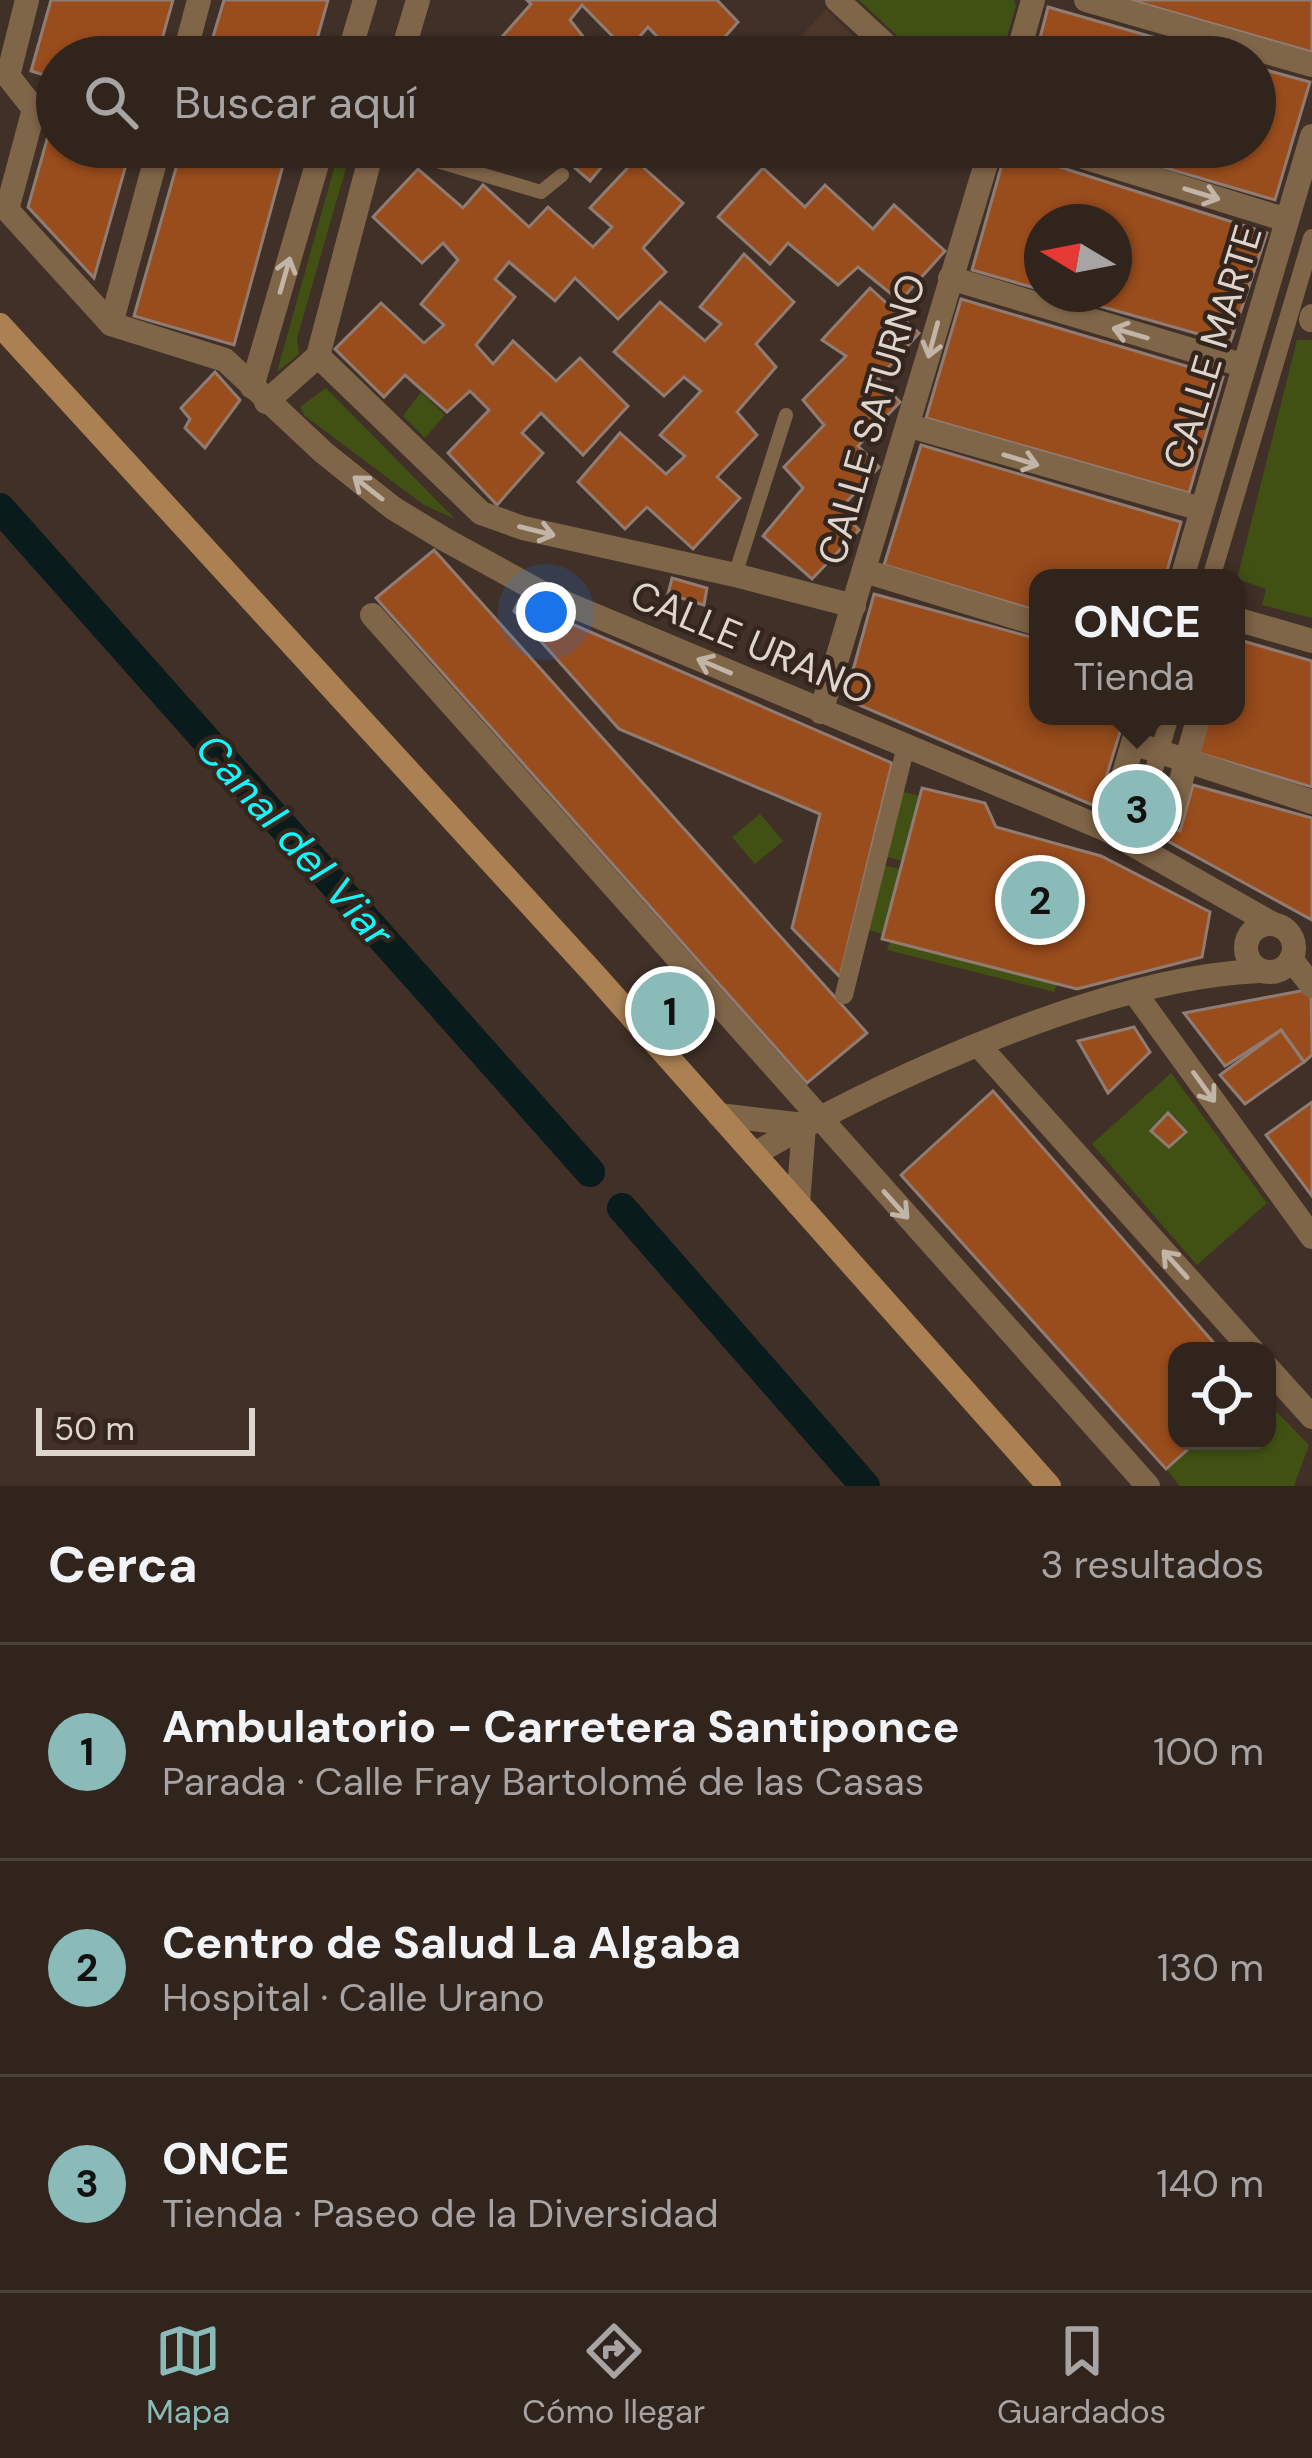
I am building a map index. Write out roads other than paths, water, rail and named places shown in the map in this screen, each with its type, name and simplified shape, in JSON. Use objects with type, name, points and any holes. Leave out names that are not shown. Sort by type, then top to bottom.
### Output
[{"type":"main road","points":[[0,325],[719,1115],[1049,1486]]},
{"type":"street","points":[[27,0],[8,76],[34,109],[4,206],[111,324]]},
{"type":"street","points":[[190,36],[199,0]]},
{"type":"street","points":[[354,36],[365,0]]},
{"type":"street","points":[[407,36],[418,0]]},
{"type":"street","points":[[837,0],[876,36]]},
{"type":"street","points":[[1022,36],[1033,0]]},
{"type":"street","points":[[1086,0],[1211,36]]},
{"type":"street","points":[[1276,55],[1312,65]]},
{"type":"street","name":"CALLE MARTE","points":[[1185,569],[1312,136]]},
{"type":"street","points":[[111,324],[153,168]]},
{"type":"street","points":[[259,394],[317,168]]},
{"type":"street","points":[[259,394],[318,356],[367,168]]},
{"type":"street","name":"CALLE SATURNO","points":[[821,712],[984,168]]},
{"type":"street","points":[[1119,168],[1287,220]]},
{"type":"street","points":[[1214,569],[1312,238]]},
{"type":"street","points":[[950,278],[1242,365]]},
{"type":"street","name":"CALLE URANO","points":[[111,324],[225,359],[259,394],[393,508],[544,594],[1107,830],[1280,928]]},
{"type":"street","points":[[318,356],[481,513],[524,528],[854,606]]},
{"type":"street","points":[[910,426],[1202,509]]},
{"type":"street","points":[[865,571],[1029,621]]},
{"type":"street","points":[[372,615],[811,1122],[1148,1486]]},
{"type":"street","points":[[1245,622],[1312,641]]},
{"type":"street","points":[[1107,830],[1138,725]]},
{"type":"street","points":[[1132,844],[1168,725]]},
{"type":"street","points":[[1171,816],[1196,725]]},
{"type":"street","points":[[1132,743],[1312,802]]},
{"type":"street","points":[[844,995],[906,746]]},
{"type":"street","points":[[1226,897],[1249,962],[1260,971]]},
{"type":"street","points":[[1211,973],[1258,926],[1280,928],[1305,955],[1312,986]]},
{"type":"street","points":[[754,1154],[811,1122],[1066,1012],[1211,973],[1274,972],[1305,955]]},
{"type":"street","points":[[1135,993],[1312,1237]]},
{"type":"street","points":[[980,1047],[1245,1342]]},
{"type":"street","points":[[719,1115],[811,1122]]},
{"type":"street","points":[[798,1204],[811,1122]]},
{"type":"street","points":[[1276,1376],[1312,1417]]},
{"type":"lane","points":[[460,168],[541,192],[562,175]]},
{"type":"lane","points":[[735,575],[786,416]]},
{"type":"waterway","name":"Canal del Viar","points":[[0,508],[590,1172]]},
{"type":"waterway","name":"Canal del Viar","points":[[622,1208],[865,1486]]},
{"type":"place","name":"ONCE","points":[[1137,809]]},
{"type":"place","name":"Centro de Salud La Algaba","points":[[1040,900]]},
{"type":"place","name":"Ambulatorio - Carretera Santiponce","points":[[670,1011]]}]
